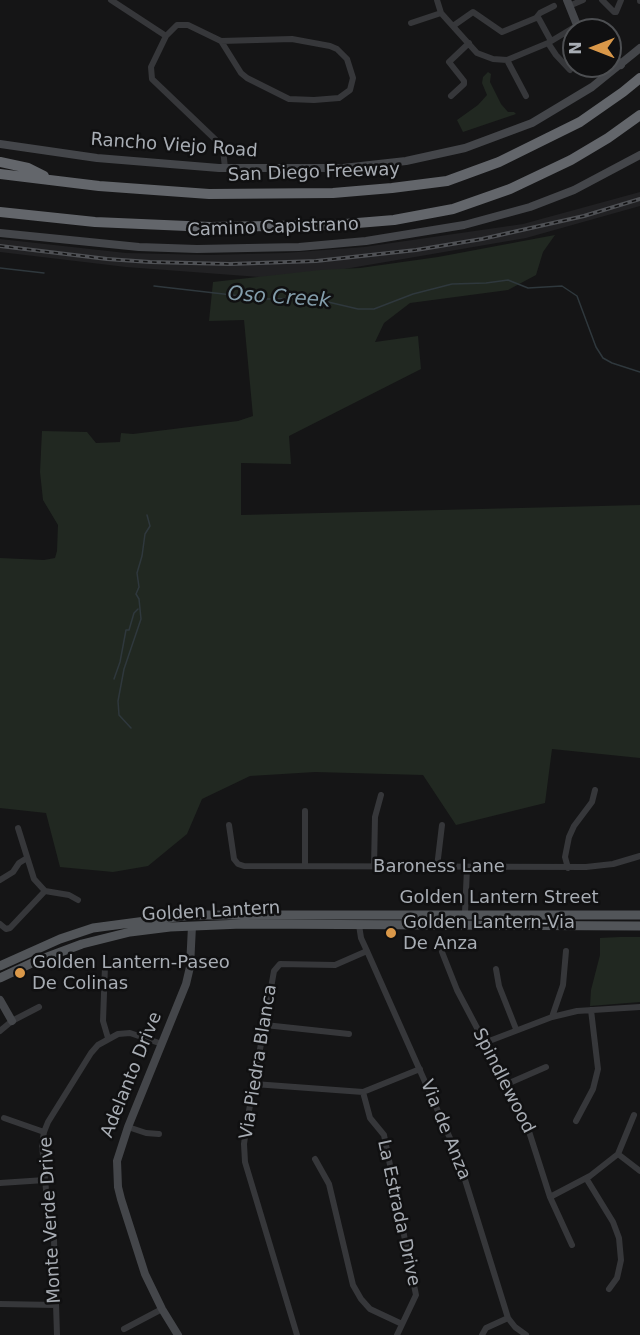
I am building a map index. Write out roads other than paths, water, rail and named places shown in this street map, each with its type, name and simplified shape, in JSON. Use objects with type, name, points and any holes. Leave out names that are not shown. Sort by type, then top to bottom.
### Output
[{"type":"highway","name":"San Diego Freeway","points":[[0,174],[158,192],[209,194],[333,193],[447,180],[499,162],[580,122],[640,78]]},
{"type":"highway","points":[[0,212],[95,222],[210,227],[333,225],[394,219],[453,208],[510,189],[571,160],[640,115]]},
{"type":"highway","points":[[0,162],[28,168],[52,180]]},
{"type":"main road","points":[[453,925],[457,920],[462,919],[465,913],[477,919],[482,925]]},
{"type":"main road","points":[[146,920],[182,920],[192,926],[195,920],[224,918],[236,914]]},
{"type":"main road","name":"Golden Lantern Street","points":[[358,914],[640,915]]},
{"type":"main road","name":"Golden Lantern","points":[[0,966],[60,939],[93,928],[146,920],[191,915],[358,914]]},
{"type":"main road","points":[[344,915],[346,919],[359,925],[368,918],[369,914]]},
{"type":"main road","name":"Golden Lantern Street","points":[[359,925],[640,926]]},
{"type":"main road","name":"Golden Lantern","points":[[0,978],[82,944],[130,932],[192,926],[359,925]]},
{"type":"street","points":[[111,0],[166,36]]},
{"type":"street","points":[[437,0],[441,13],[477,53],[493,59],[507,60],[562,36]]},
{"type":"street","points":[[574,18],[568,3],[583,0]]},
{"type":"street","points":[[602,0],[614,12],[621,0]]},
{"type":"street","points":[[453,26],[473,12],[502,32],[536,18],[537,15],[554,6]]},
{"type":"street","points":[[411,23],[441,13]]},
{"type":"street","points":[[536,18],[539,19],[556,55],[562,61]]},
{"type":"street","points":[[221,41],[241,73],[289,99],[339,98],[346,95],[352,86],[353,78],[347,59],[330,46],[292,39],[221,41],[182,23],[171,29],[152,67],[152,79],[219,143],[223,149],[225,168]]},
{"type":"street","points":[[451,96],[464,84],[464,81],[449,62],[469,43]]},
{"type":"street","name":"Rancho Viejo Road","points":[[622,64],[640,48]]},
{"type":"street","points":[[507,60],[526,96]]},
{"type":"street","name":"Rancho Viejo Road","points":[[0,144],[97,158],[225,168],[307,169],[366,166],[406,161],[465,148],[532,123],[604,78]]},
{"type":"street","name":"Camino Capistrano","points":[[0,233],[139,247],[196,249],[299,248],[366,241],[464,225],[530,207],[574,190],[640,156]]},
{"type":"street","points":[[568,867],[565,857],[569,837],[574,826],[592,802],[594,790]]},
{"type":"street","points":[[374,867],[375,817],[381,795]]},
{"type":"street","points":[[305,811],[305,866]]},
{"type":"street","name":"Baroness Lane","points":[[229,825],[234,859],[238,864],[255,866],[568,867],[608,865],[640,856]]},
{"type":"street","points":[[437,867],[442,825]]},
{"type":"street","points":[[18,828],[34,879],[45,891],[69,895],[78,900]]},
{"type":"street","points":[[0,880],[27,858]]},
{"type":"street","points":[[465,913],[467,868]]},
{"type":"street","points":[[0,924],[6,929],[10,928],[45,891]]},
{"type":"street","name":"Via de Anza","points":[[359,925],[361,938],[457,1154],[508,1318],[526,1335]]},
{"type":"street","name":"Adelanto Drive","points":[[178,1335],[145,1274],[118,1187],[117,1161],[186,984],[190,967],[192,926]]},
{"type":"street","name":"Via Piedra Blanca","points":[[297,1335],[245,1162],[244,1144],[273,971],[280,964],[335,965],[367,951]]},
{"type":"street","points":[[552,1017],[563,985],[566,951]]},
{"type":"street","name":"Spindlewood","points":[[442,952],[456,990],[525,1119],[550,1197],[572,1245]]},
{"type":"street","points":[[105,966],[103,1021],[108,1038],[130,1033],[162,1044]]},
{"type":"street","points":[[496,969],[498,986],[516,1029]]},
{"type":"street","points":[[0,1000],[12,1021]]},
{"type":"street","points":[[0,1031],[12,1021],[39,1007]]},
{"type":"street","points":[[484,1043],[552,1017],[591,1010],[640,1007]]},
{"type":"street","points":[[576,1121],[593,1089],[598,1069],[591,1010]]},
{"type":"street","points":[[265,1025],[350,1034]]},
{"type":"street","name":"Monte Verde Drive","points":[[57,1335],[54,1240],[45,1180],[42,1144],[44,1132],[91,1053],[108,1038]]},
{"type":"street","points":[[507,1084],[546,1067]]},
{"type":"street","points":[[254,1084],[363,1092],[420,1069]]},
{"type":"street","name":"La Estrada Drive","points":[[363,1092],[370,1118],[384,1135],[416,1295],[397,1335]]},
{"type":"street","points":[[550,1197],[586,1178],[618,1154],[634,1115]]},
{"type":"street","points":[[4,1118],[44,1132]]},
{"type":"street","points":[[129,1127],[146,1133],[159,1134]]},
{"type":"street","points":[[618,1154],[640,1172]]},
{"type":"street","points":[[315,1159],[329,1184],[353,1285],[370,1309],[402,1324]]},
{"type":"street","points":[[586,1178],[613,1222],[619,1238],[621,1260],[617,1278],[609,1289]]},
{"type":"street","points":[[0,1184],[45,1180]]},
{"type":"street","points":[[0,1304],[56,1305]]},
{"type":"street","points":[[124,1329],[162,1309]]},
{"type":"street","points":[[482,1335],[486,1328],[508,1318]]},
{"type":"waterway","name":"Oso Creek","points":[[0,268],[44,273]]},
{"type":"waterway","name":"Oso Creek","points":[[154,286],[267,299],[311,298],[358,309],[374,309],[413,294],[452,284],[508,280],[528,288],[562,286],[577,296],[596,347],[603,358],[640,372]]},
{"type":"waterway","points":[[131,728],[119,715],[118,701],[124,669],[141,619],[139,599],[136,594],[139,587],[137,573],[145,534],[150,526],[147,515]]},
{"type":"waterway","points":[[114,679],[126,630],[129,630],[134,613],[138,609]]},
{"type":"railway","points":[[0,246],[150,262],[230,264],[316,261],[416,250],[482,239],[584,216],[640,199]]},
{"type":"place","name":"Golden Lantern-Via De Anza","points":[[391,933]]},
{"type":"place","name":"Golden Lantern-Paseo De Colinas","points":[[20,973]]}]
